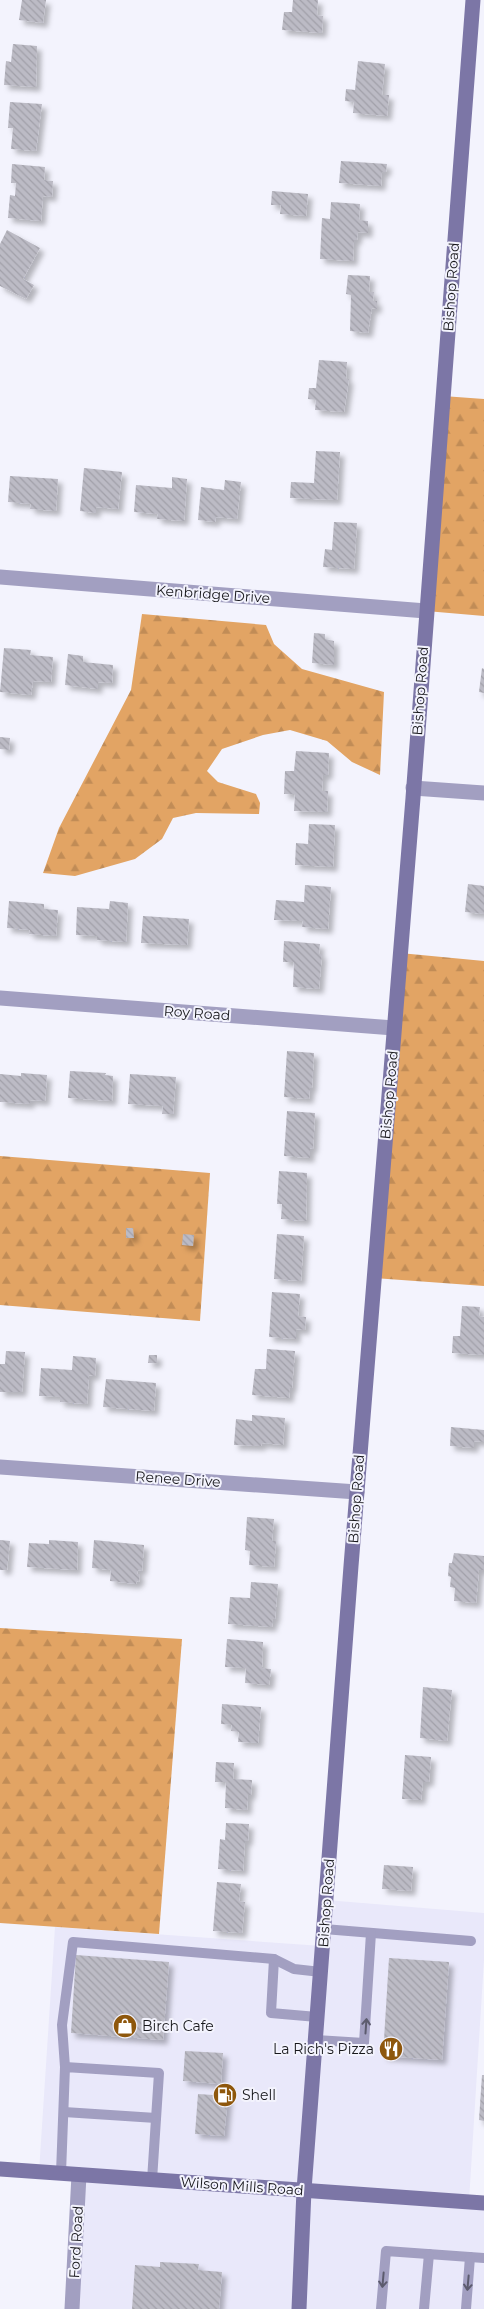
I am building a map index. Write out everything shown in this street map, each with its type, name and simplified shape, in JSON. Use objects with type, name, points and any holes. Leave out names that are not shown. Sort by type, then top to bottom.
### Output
[{"type":"street","name":"Bishop Road","points":[[299,2309],[304,2190],[317,2017],[473,0]]},
{"type":"street","name":"Kenbridge Drive","points":[[0,577],[426,611]]},
{"type":"street","points":[[413,788],[484,793]]},
{"type":"street","name":"Roy Road","points":[[0,998],[394,1028]]},
{"type":"street","name":"Renee Drive","points":[[0,1467],[357,1492]]},
{"type":"street","name":"Wilson Mills Road","points":[[0,2169],[484,2203]]},
{"type":"street","name":"Ford Road","points":[[72,2309],[79,2175]]},
{"type":"lane","points":[[324,1929],[471,1941]]},
{"type":"lane","points":[[316,2040],[364,2043],[371,1933]]},
{"type":"lane","points":[[61,2174],[65,2067],[62,2025],[73,1942],[274,1959],[294,1969],[321,1972]]},
{"type":"lane","points":[[274,1959],[271,2013],[317,2017]]},
{"type":"lane","points":[[65,2067],[159,2073],[152,2180]]},
{"type":"lane","points":[[64,2112],[156,2118]]},
{"type":"lane","points":[[381,2309],[386,2251],[484,2258]]},
{"type":"lane","points":[[424,2309],[429,2254]]},
{"type":"lane","points":[[466,2309],[470,2257]]},
{"type":"shaded area","points":[[326,1900],[484,1913],[484,1960],[469,2201],[484,2203],[484,2309],[72,2309],[79,2175],[39,2172],[55,1927],[322,1946]]},
{"type":"green space","points":[[443,396],[484,399],[484,616],[426,611]]},
{"type":"green space","points":[[142,614],[266,625],[274,644],[302,669],[384,692],[380,775],[352,762],[327,741],[290,730],[263,735],[222,749],[207,771],[218,782],[256,794],[260,803],[259,814],[196,813],[173,818],[162,839],[135,859],[75,876],[43,873],[59,828],[131,690]]},
{"type":"green space","points":[[400,953],[484,961],[484,1286],[374,1278]]},
{"type":"green space","points":[[0,1156],[210,1173],[200,1321],[0,1305]]},
{"type":"green space","points":[[0,1628],[182,1639],[159,1934],[0,1923]]},
{"type":"building","points":[[22,0],[46,0],[43,23],[19,20]]},
{"type":"building","points":[[293,0],[318,0],[317,15],[323,16],[322,33],[282,30],[284,12],[292,12]]},
{"type":"building","points":[[13,44],[37,46],[36,87],[4,85],[6,61],[11,62]]},
{"type":"building","points":[[358,61],[385,64],[382,95],[389,95],[387,116],[353,113],[354,102],[345,101],[346,89],[355,90]]},
{"type":"building","points":[[10,102],[42,104],[36,151],[11,149],[13,128],[8,128]]},
{"type":"building","points":[[341,161],[387,164],[386,172],[382,172],[381,186],[339,183]]},
{"type":"building","points":[[12,164],[45,167],[44,180],[53,181],[52,197],[43,196],[41,221],[8,218],[10,195],[15,196],[16,183],[11,183]]},
{"type":"building","points":[[272,191],[308,194],[306,216],[280,214],[281,205],[271,205]]},
{"type":"building","points":[[331,202],[360,204],[359,220],[368,221],[368,233],[358,232],[357,240],[354,240],[353,261],[320,259],[322,218],[330,219]]},
{"type":"building","points":[[7,230],[40,248],[23,279],[34,285],[26,299],[0,286],[0,244]]},
{"type":"building","points":[[348,275],[370,276],[369,292],[374,292],[373,301],[377,301],[377,309],[372,308],[368,333],[350,331],[351,295],[346,294]]},
{"type":"building","points":[[319,360],[347,362],[346,379],[349,379],[344,412],[315,410],[316,400],[308,399],[309,388],[316,388]]},
{"type":"building","points":[[316,451],[340,452],[337,500],[290,498],[291,482],[314,483]]},
{"type":"building","points":[[84,468],[122,472],[118,509],[96,507],[96,513],[80,511]]},
{"type":"building","points":[[10,476],[58,479],[56,511],[30,509],[31,504],[8,502]]},
{"type":"building","points":[[172,477],[187,479],[184,521],[157,519],[158,514],[134,512],[136,485],[172,488]]},
{"type":"building","points":[[225,480],[241,482],[237,519],[216,517],[215,522],[198,520],[201,487],[224,490]]},
{"type":"building","points":[[334,522],[357,523],[354,569],[323,567],[325,549],[332,550]]},
{"type":"building","points":[[314,633],[325,634],[325,639],[334,641],[334,665],[312,663]]},
{"type":"building","points":[[4,648],[31,650],[30,655],[53,657],[51,682],[33,681],[31,695],[0,692]]},
{"type":"building","points":[[68,654],[83,656],[83,662],[113,665],[112,683],[98,682],[98,689],[65,685]]},
{"type":"building","points":[[482,668],[484,669],[484,693],[479,692]]},
{"type":"building","points":[[0,737],[10,738],[9,750],[0,749]]},
{"type":"building","points":[[296,751],[329,753],[328,775],[323,775],[322,791],[328,791],[327,812],[294,811],[295,794],[284,794],[285,771],[294,771]]},
{"type":"building","points":[[309,824],[335,825],[333,867],[295,865],[296,843],[308,844]]},
{"type":"building","points":[[468,884],[484,886],[484,914],[465,912]]},
{"type":"building","points":[[305,885],[331,887],[328,929],[302,927],[303,921],[274,920],[276,900],[304,902]]},
{"type":"building","points":[[9,901],[44,904],[44,909],[58,910],[56,936],[29,934],[30,930],[7,928]]},
{"type":"building","points":[[110,901],[128,903],[126,942],[97,940],[97,936],[76,935],[77,907],[109,909]]},
{"type":"building","points":[[143,916],[189,919],[187,945],[141,943]]},
{"type":"building","points":[[284,941],[320,944],[319,954],[322,954],[319,989],[293,987],[294,962],[283,962]]},
{"type":"building","points":[[287,1051],[314,1053],[312,1088],[310,1088],[309,1099],[284,1097]]},
{"type":"building","points":[[70,1071],[106,1073],[105,1075],[113,1076],[112,1101],[68,1098]]},
{"type":"building","points":[[21,1073],[47,1075],[45,1101],[30,1100],[30,1104],[0,1102],[0,1074],[21,1076]]},
{"type":"building","points":[[130,1074],[176,1077],[173,1114],[162,1114],[163,1106],[128,1104]]},
{"type":"building","points":[[287,1111],[315,1113],[313,1149],[310,1148],[310,1158],[284,1156]]},
{"type":"building","points":[[279,1171],[307,1173],[306,1221],[281,1219],[282,1204],[277,1204]]},
{"type":"building","points":[[126,1228],[133,1228],[134,1238],[126,1238]]},
{"type":"building","points":[[183,1234],[194,1235],[193,1246],[182,1245]]},
{"type":"building","points":[[277,1234],[304,1236],[301,1281],[274,1279]]},
{"type":"building","points":[[272,1292],[300,1294],[298,1316],[306,1317],[305,1330],[296,1329],[296,1339],[269,1337]]},
{"type":"building","points":[[462,1306],[480,1307],[479,1316],[484,1317],[484,1355],[452,1353],[453,1336],[460,1336]]},
{"type":"building","points":[[267,1349],[295,1351],[292,1388],[290,1388],[289,1398],[252,1395],[255,1369],[266,1369]]},
{"type":"building","points":[[6,1351],[25,1352],[22,1392],[0,1392],[0,1364],[5,1364]]},
{"type":"building","points":[[149,1355],[157,1355],[157,1363],[148,1363]]},
{"type":"building","points":[[73,1356],[96,1358],[95,1376],[89,1375],[87,1404],[60,1402],[60,1397],[39,1396],[41,1368],[72,1370]]},
{"type":"building","points":[[106,1379],[156,1383],[154,1411],[103,1407]]},
{"type":"building","points":[[252,1415],[285,1418],[283,1445],[262,1443],[261,1446],[234,1445],[236,1419],[252,1421]]},
{"type":"building","points":[[451,1427],[484,1430],[484,1442],[474,1441],[474,1448],[450,1446]]},
{"type":"building","points":[[247,1517],[274,1519],[272,1541],[276,1541],[274,1567],[249,1565],[250,1551],[245,1550]]},
{"type":"building","points":[[0,1540],[10,1541],[7,1570],[0,1570]]},
{"type":"building","points":[[49,1540],[78,1542],[77,1570],[27,1567],[29,1543],[49,1544]]},
{"type":"building","points":[[94,1540],[144,1545],[142,1571],[138,1570],[137,1574],[140,1574],[139,1582],[137,1581],[136,1584],[110,1581],[111,1570],[92,1568]]},
{"type":"building","points":[[454,1553],[484,1556],[484,1570],[479,1570],[476,1603],[454,1601],[455,1588],[450,1587],[451,1577],[448,1576],[449,1563],[452,1563]]},
{"type":"building","points":[[251,1582],[278,1584],[275,1619],[273,1619],[272,1627],[228,1624],[230,1597],[250,1598]]},
{"type":"building","points":[[227,1639],[263,1642],[262,1668],[271,1669],[269,1685],[245,1683],[246,1668],[225,1667]]},
{"type":"building","points":[[423,1687],[452,1690],[447,1741],[420,1738]]},
{"type":"building","points":[[222,1704],[261,1707],[258,1743],[238,1742],[239,1732],[231,1731],[232,1725],[221,1724]]},
{"type":"building","points":[[405,1755],[431,1757],[429,1782],[423,1782],[421,1800],[402,1799]]},
{"type":"building","points":[[216,1762],[234,1763],[233,1779],[252,1780],[247,1810],[225,1808],[226,1782],[215,1782]]},
{"type":"building","points":[[226,1823],[249,1824],[248,1841],[245,1841],[243,1871],[218,1869],[220,1839],[225,1840]]},
{"type":"building","points":[[384,1865],[413,1867],[411,1891],[382,1889]]},
{"type":"building","points":[[217,1882],[241,1884],[239,1901],[245,1902],[242,1933],[213,1931]]},
{"type":"building","points":[[76,1955],[169,1962],[163,2040],[71,2033]]},
{"type":"building","points":[[389,1958],[449,1962],[442,2060],[383,2056]]},
{"type":"building","points":[[185,2051],[223,2053],[221,2084],[183,2081]]},
{"type":"building","points":[[482,2075],[484,2075],[484,2121],[479,2120]]},
{"type":"building","points":[[198,2094],[228,2096],[224,2136],[195,2134]]},
{"type":"building","points":[[160,2262],[199,2264],[198,2270],[222,2272],[219,2309],[132,2309],[135,2265],[160,2267]]},
{"type":"place","name":"Birch Cafe","points":[[125,2026]]},
{"type":"place","name":"La Rich's Pizza","points":[[391,2049]]},
{"type":"place","name":"Shell","points":[[225,2095]]}]
